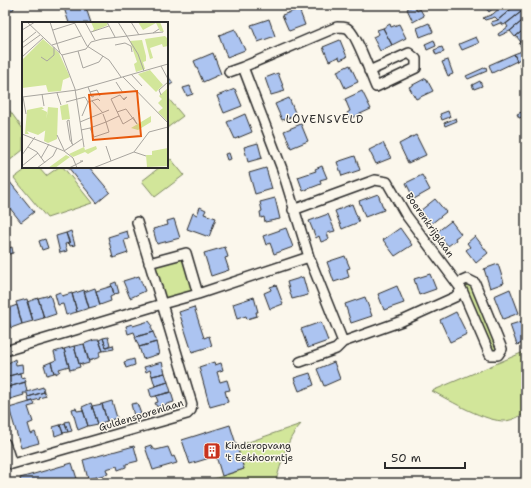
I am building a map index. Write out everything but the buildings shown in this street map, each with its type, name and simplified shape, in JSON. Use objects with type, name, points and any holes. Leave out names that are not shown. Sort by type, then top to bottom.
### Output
[{"type":"street","points":[[229,72],[337,27],[347,28],[354,34],[369,71],[376,87],[416,68],[416,59],[408,53],[369,71]]},
{"type":"street","points":[[243,67],[282,169],[293,210],[309,257],[342,342]]},
{"type":"street","name":"Boerenkrijglaan","points":[[293,210],[375,180],[387,182],[406,215],[462,290],[490,355],[498,355],[502,349],[476,283],[467,280],[462,290]]},
{"type":"street","name":"Guldensporenlaan","points":[[5,443],[12,464],[190,412],[192,404],[137,222]]},
{"type":"street","points":[[149,263],[186,253],[198,294]]},
{"type":"street","points":[[5,351],[198,294],[309,257]]},
{"type":"street","points":[[300,362],[336,349],[342,342],[402,321],[455,297],[462,290]]},
{"type":"green space","points":[[168,98],[183,116],[168,127]]},
{"type":"green space","points":[[7,107],[22,128],[22,151],[9,161],[5,156],[5,109]]},
{"type":"green space","points":[[171,159],[184,175],[155,197],[142,181],[159,168],[168,168],[168,161]]},
{"type":"green space","points":[[28,168],[39,168],[46,176],[58,168],[64,168],[92,203],[47,218],[14,178]]},
{"type":"green space","points":[[186,253],[198,294],[162,304],[149,263]]},
{"type":"green space","points":[[470,282],[499,348],[494,352],[465,287],[465,284]]},
{"type":"green space","points":[[526,351],[526,413],[516,418],[506,421],[478,415],[432,391]]},
{"type":"green space","points":[[301,424],[288,444],[275,483],[202,483],[244,469],[237,446]]},
{"type":"place","name":"Kinderopvang 't Eekhoorntje","points":[[212,451]]},
{"type":"district","name":"LOVENSVELD","points":[[325,119]]}]
